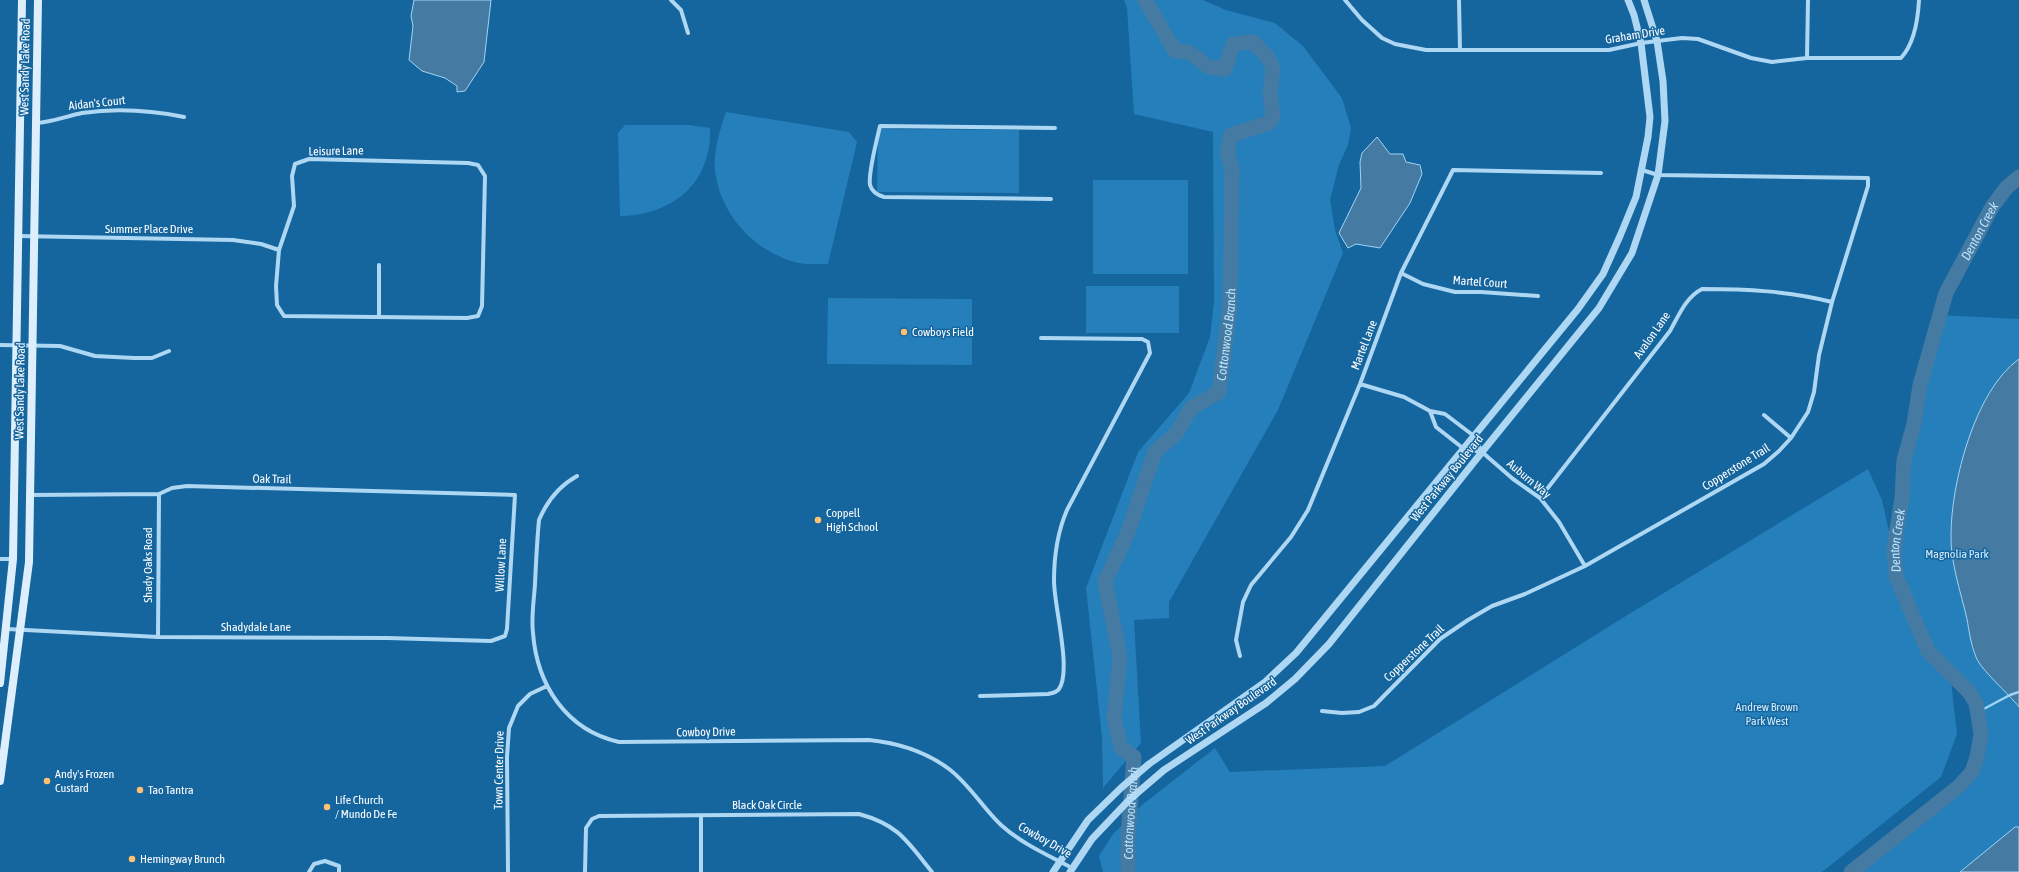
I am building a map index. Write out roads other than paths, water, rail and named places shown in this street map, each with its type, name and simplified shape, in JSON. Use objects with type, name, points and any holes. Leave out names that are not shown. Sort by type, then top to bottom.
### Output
[{"type":"main road","name":"West Sandy Lake Road","points":[[0,684],[14,559],[22,0]]},
{"type":"main road","name":"West Sandy Lake Road","points":[[0,781],[4,724],[21,630],[29,562],[38,0]]},
{"type":"street","points":[[671,0],[681,10],[688,33]]},
{"type":"street","name":"Graham Drive","points":[[1345,0],[1362,20],[1382,38],[1395,44],[1426,50],[1609,50],[1641,43],[1682,38],[1698,39],[1751,58],[1772,62],[1807,58],[1901,58],[1906,52],[1916,22],[1920,0]]},
{"type":"street","points":[[1459,0],[1460,50]]},
{"type":"street","name":"West Parkway Boulevard","points":[[1053,872],[1088,820],[1122,787],[1149,764],[1265,682],[1296,653],[1578,309],[1603,274],[1636,197],[1642,170],[1650,117],[1641,43],[1634,15],[1628,0]]},
{"type":"street","name":"West Parkway Boulevard","points":[[1071,870],[1092,839],[1149,783],[1164,770],[1266,703],[1295,679],[1329,644],[1599,308],[1632,253],[1658,174],[1665,121],[1663,81],[1657,41],[1644,0]]},
{"type":"street","points":[[1807,58],[1808,0]]},
{"type":"street","name":"Aidan's Court","points":[[36,123],[82,113],[115,110],[156,112],[184,117]]},
{"type":"street","points":[[1051,199],[884,197],[879,196],[872,189],[870,179],[880,126],[1055,128]]},
{"type":"street","name":"Leisure Lane","points":[[309,159],[468,163],[478,165],[485,176],[482,306],[478,316],[467,318],[284,316],[277,305],[276,286],[279,250],[294,206],[292,176],[295,164],[309,159]]},
{"type":"street","name":"Martel Lane","points":[[1240,656],[1236,640],[1243,602],[1251,585],[1291,537],[1308,510],[1360,384],[1401,273],[1453,170],[1601,173]]},
{"type":"street","name":"Copperstone Trail","points":[[1322,711],[1342,714],[1359,712],[1374,706],[1440,639],[1468,620],[1492,606],[1525,594],[1585,566],[1764,464],[1791,438],[1808,412],[1814,392],[1819,355],[1832,302],[1864,201],[1868,186],[1868,178],[1658,174],[1642,170]]},
{"type":"street","name":"Summer Place Drive","points":[[18,236],[232,240],[261,244],[279,250]]},
{"type":"street","points":[[379,265],[379,316]]},
{"type":"street","name":"Martel Court","points":[[1401,273],[1423,284],[1455,292],[1481,292],[1538,296]]},
{"type":"street","name":"Avalon Lane","points":[[1540,498],[1670,331],[1685,304],[1694,293],[1702,289],[1783,292],[1805,295],[1832,302]]},
{"type":"street","points":[[980,696],[1048,694],[1056,692],[1062,684],[1064,665],[1054,582],[1055,553],[1059,532],[1067,510],[1150,353],[1148,342],[1142,339],[1041,338]]},
{"type":"street","points":[[0,345],[60,346],[95,356],[115,358],[152,358],[169,351]]},
{"type":"street","name":"Auburn Way","points":[[1360,384],[1404,397],[1430,411],[1445,414],[1474,436],[1482,452],[1513,479],[1540,498],[1559,522],[1585,566]]},
{"type":"street","points":[[1430,411],[1436,426],[1464,449],[1482,452]]},
{"type":"street","points":[[1764,415],[1791,438]]},
{"type":"street","name":"Cowboy Drive","points":[[577,476],[566,482],[558,490],[545,507],[539,520],[532,631],[536,655],[547,686],[557,703],[580,726],[594,735],[619,742],[870,740],[895,743],[925,754],[950,769],[1001,825],[1025,843],[1060,861],[1071,870]]},
{"type":"street","name":"Oak Trail","points":[[31,495],[159,494],[172,488],[187,486],[514,495]]},
{"type":"street","name":"Shady Oaks Road","points":[[158,636],[159,494]]},
{"type":"street","name":"Willow Lane","points":[[505,636],[507,629],[514,495]]},
{"type":"street","points":[[0,559],[14,559]]},
{"type":"street","name":"Shadydale Lane","points":[[7,629],[158,636],[387,638],[491,641],[505,636]]},
{"type":"street","name":"Town Center Drive","points":[[508,872],[507,757],[509,728],[518,706],[530,694],[547,686]]},
{"type":"street","name":"Black Oak Circle","points":[[585,872],[586,828],[592,819],[599,816],[858,814],[878,819],[894,828],[905,837],[932,872]]},
{"type":"street","points":[[701,815],[701,872]]},
{"type":"street","points":[[309,872],[314,864],[325,861],[338,866],[339,872]]},
{"type":"waterway","name":"Cottonwood Branch","points":[[1128,872],[1128,837],[1134,757],[1121,748],[1114,718],[1120,657],[1105,582],[1128,532],[1155,452],[1177,433],[1190,409],[1219,392],[1230,307],[1232,168],[1227,153],[1231,135],[1269,123],[1273,116],[1270,93],[1273,68],[1267,56],[1253,42],[1233,44],[1225,69],[1209,67],[1189,52],[1175,51],[1145,0]]},
{"type":"waterway","name":"Denton Creek","points":[[1851,872],[1958,787],[1972,772],[1977,757],[1981,734],[1976,703],[1969,692],[1928,651],[1896,576],[1894,548],[1902,498],[1904,460],[1914,424],[1920,385],[1946,293],[1992,207],[2007,187],[2019,177]]},
{"type":"waterway","points":[[1978,712],[2010,695],[2019,692]]},
{"type":"place","name":"Cowboys Field","points":[[904,332]]},
{"type":"place","name":"Coppell High School","points":[[818,520]]},
{"type":"place","name":"Andy's Frozen Custard","points":[[47,781]]},
{"type":"place","name":"Tao Tantra","points":[[140,790]]},
{"type":"place","name":"Life Church / Mundo De Fe","points":[[327,807]]},
{"type":"place","name":"Hemingway Brunch","points":[[132,859]]},
{"type":"park label","name":"Magnolia Park","points":[[1957,554]]},
{"type":"park label","name":"Andrew Brown Park West","points":[[1767,714]]}]
